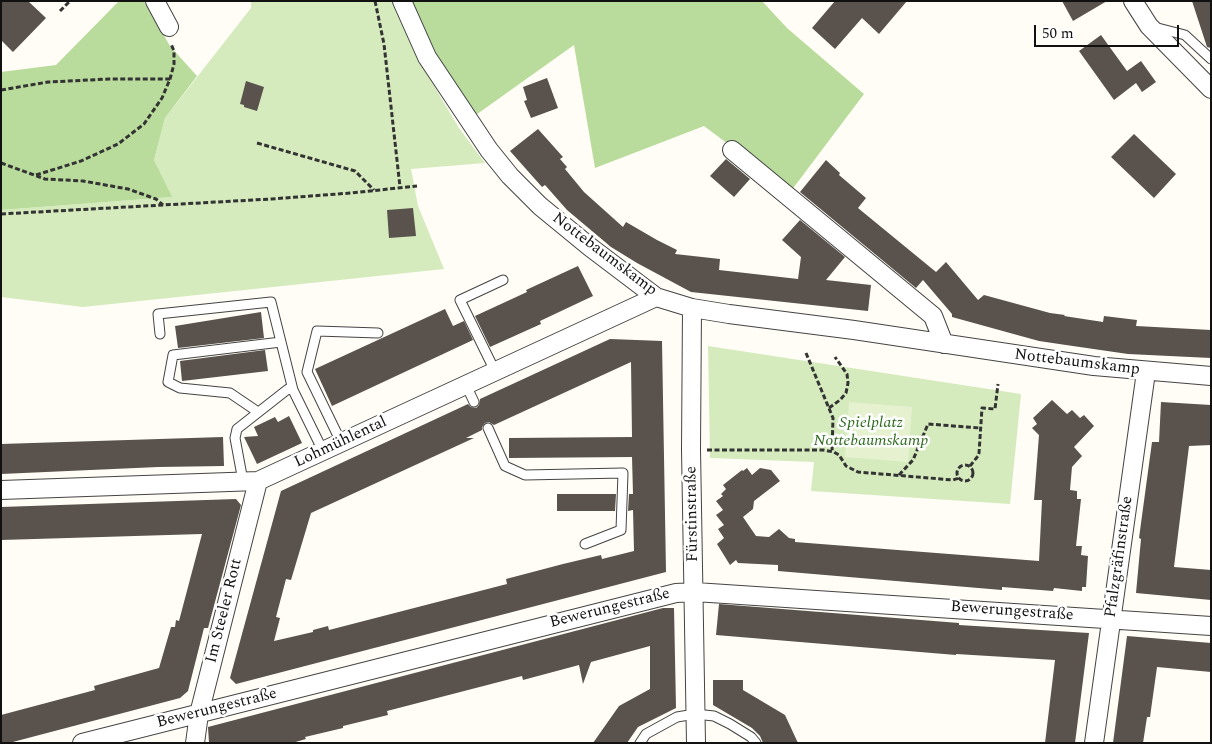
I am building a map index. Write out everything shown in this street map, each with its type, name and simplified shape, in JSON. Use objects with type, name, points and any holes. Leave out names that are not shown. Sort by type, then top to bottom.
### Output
[{"type":"street","points":[[155,1],[169,27]]},
{"type":"street","name":"Nottebaumskamp","points":[[402,1],[427,57],[489,150],[510,176],[532,199],[590,247],[656,297],[692,308],[1094,366],[1146,372],[1211,376]]},
{"type":"street","points":[[1133,1],[1149,26],[1211,89]]},
{"type":"street","points":[[732,150],[933,316],[944,344]]},
{"type":"street","name":"Lohmühlental","points":[[1,490],[251,481],[323,451],[656,297]]},
{"type":"street","name":"Fürstinstraße","points":[[692,308],[696,743]]},
{"type":"street","name":"Pfalzgräfinstraße","points":[[1094,743],[1146,372]]},
{"type":"street","name":"Im Steeler Rott","points":[[194,743],[251,481]]},
{"type":"street","name":"Bewerungestraße","points":[[82,743],[666,594],[695,592],[1211,626]]},
{"type":"street","name":"Fürstinstraße","points":[[685,743],[695,718]]},
{"type":"lane","points":[[1149,26],[1185,34],[1211,59]]},
{"type":"lane","points":[[495,371],[460,300],[502,280]]},
{"type":"lane","points":[[160,334],[158,314],[271,302],[293,390],[323,451]]},
{"type":"lane","points":[[342,442],[307,372],[317,331],[378,332]]},
{"type":"lane","points":[[258,412],[230,392],[180,388],[168,382],[173,355],[281,342]]},
{"type":"lane","points":[[466,385],[474,402]]},
{"type":"lane","points":[[251,481],[235,434],[236,429],[288,389],[293,390]]},
{"type":"lane","points":[[488,428],[505,466],[524,475],[623,473],[621,530],[585,544]]},
{"type":"lane","points":[[640,743],[646,734],[677,717],[714,716],[751,737],[756,743]]},
{"type":"path","points":[[60,11],[70,1]]},
{"type":"path","points":[[375,1],[384,44],[400,187]]},
{"type":"path","points":[[36,175],[82,161],[118,144],[144,124],[154,111],[170,79],[174,51],[168,36],[169,27]]},
{"type":"path","points":[[1,90],[48,82],[170,79]]},
{"type":"path","points":[[257,143],[355,171],[374,190]]},
{"type":"path","points":[[1,163],[45,179],[84,181],[128,189],[156,199],[163,205]]},
{"type":"path","points":[[1,214],[298,197],[417,186]]},
{"type":"path","points":[[806,353],[834,424],[832,452]]},
{"type":"path","points":[[829,408],[846,393],[848,383],[847,374],[835,357]]},
{"type":"path","points":[[970,466],[978,456],[982,408],[995,409],[998,384]]},
{"type":"path","points":[[899,476],[913,460],[928,424],[980,428]]},
{"type":"path","points":[[692,449],[752,451],[813,450],[832,452],[839,456],[851,470],[858,472],[953,480],[971,478],[973,473],[970,466]]},
{"type":"path","points":[[958,478],[958,468],[965,465],[970,466]]},
{"type":"green space","points":[[119,1],[144,1],[170,46],[197,76],[165,118],[154,160],[172,197],[1,210],[1,72],[56,65]]},
{"type":"green space","points":[[251,1],[392,1],[418,59],[459,128],[485,163],[411,169],[418,206],[444,269],[83,307],[1,297],[1,210],[171,197],[154,160],[165,118],[251,8]]},
{"type":"green space","points":[[410,1],[762,1],[787,28],[864,94],[791,191],[704,126],[595,168],[574,45],[473,117],[433,55]]},
{"type":"green space","name":"Spielplatz Nottebaumskamp","points":[[708,346],[1021,394],[1010,504],[811,491],[814,462],[710,458]]},
{"type":"green space","points":[[849,402],[912,407],[908,462],[845,457]]},
{"type":"building","points":[[1,1],[28,1],[46,18],[13,52],[1,40]]},
{"type":"building","points":[[835,1],[907,1],[879,34],[862,18],[835,49],[812,28]]},
{"type":"building","points":[[1062,1],[1107,1],[1073,21]]},
{"type":"building","points":[[1192,1],[1211,1],[1211,48],[1207,47]]},
{"type":"building","points":[[1101,35],[1127,71],[1141,61],[1156,82],[1142,92],[1136,83],[1114,100],[1079,51]]},
{"type":"building","points":[[547,78],[558,108],[531,118],[524,101],[527,100],[523,87]]},
{"type":"building","points":[[246,81],[264,87],[257,111],[240,104]]},
{"type":"building","points":[[538,129],[563,157],[560,159],[567,167],[565,169],[584,192],[623,227],[626,222],[677,250],[675,254],[720,259],[719,270],[798,279],[801,257],[782,240],[800,220],[845,257],[826,280],[871,285],[868,311],[691,292],[637,263],[611,247],[567,210],[545,185],[542,187],[510,151]]},
{"type":"building","points":[[1134,134],[1176,174],[1154,198],[1111,157]]},
{"type":"building","points":[[726,159],[750,179],[734,197],[710,176]]},
{"type":"building","points":[[826,160],[840,173],[839,175],[866,198],[858,208],[936,272],[946,262],[978,300],[984,295],[1050,313],[1103,322],[1104,316],[1137,320],[1136,326],[1211,330],[1211,358],[1128,354],[1039,341],[952,317],[952,314],[923,280],[916,288],[800,192]]},
{"type":"building","points":[[413,208],[416,236],[389,238],[387,210]]},
{"type":"building","points":[[578,266],[593,296],[540,321],[541,324],[490,347],[475,316]]},
{"type":"building","points":[[445,309],[453,326],[464,321],[473,340],[332,406],[315,369]]},
{"type":"building","points":[[261,312],[264,338],[178,348],[175,326]]},
{"type":"building","points":[[610,339],[662,341],[666,572],[236,684],[230,678],[281,491],[468,404],[476,408],[479,405],[480,399]],"holes":[[[631,362],[632,437],[509,438],[509,458],[632,457],[633,494],[629,494],[628,511],[633,510],[634,551],[602,559],[601,555],[563,564],[506,579],[507,584],[329,630],[328,626],[313,630],[313,632],[274,641],[280,618],[276,617],[286,579],[291,580],[311,513],[474,438],[466,438],[482,430],[485,423],[489,422],[494,425]]]},
{"type":"building","points":[[265,350],[268,371],[182,381],[180,361]]},
{"type":"building","points":[[1052,400],[1067,414],[1072,410],[1080,418],[1084,415],[1094,426],[1074,447],[1082,456],[1072,467],[1070,490],[1077,491],[1077,499],[1081,499],[1076,546],[1082,546],[1081,555],[1088,556],[1086,587],[1082,587],[1082,591],[1054,588],[1053,591],[1002,587],[1002,590],[778,571],[778,565],[738,563],[736,560],[730,565],[717,544],[724,538],[718,529],[724,525],[716,515],[723,510],[716,501],[723,496],[721,494],[726,489],[723,485],[742,470],[747,468],[752,475],[760,468],[771,470],[780,481],[754,501],[753,509],[743,517],[756,536],[769,537],[779,529],[789,538],[795,539],[795,542],[1039,561],[1042,500],[1034,500],[1039,435],[1032,428],[1037,424],[1033,418]]},
{"type":"building","points":[[1161,402],[1211,405],[1211,445],[1189,446],[1174,567],[1211,570],[1211,600],[1136,593],[1141,539],[1139,538],[1152,442],[1159,442]]},
{"type":"building","points":[[289,416],[302,443],[257,464],[244,437],[258,436],[254,427],[275,417],[278,422]]},
{"type":"building","points":[[223,437],[224,466],[1,474],[1,444]]},
{"type":"building","points":[[557,494],[616,494],[615,511],[557,511]]},
{"type":"building","points":[[236,499],[241,505],[208,628],[204,628],[188,691],[180,698],[9,743],[1,743],[1,715],[95,690],[94,686],[159,668],[171,627],[175,627],[176,620],[179,621],[202,534],[1,540],[1,507]]},
{"type":"building","points":[[719,604],[959,623],[959,625],[1089,633],[1075,743],[1045,743],[1055,660],[956,655],[716,635]]},
{"type":"building","points":[[663,608],[674,608],[676,708],[638,727],[627,743],[593,743],[619,706],[650,689],[650,646],[591,662],[583,684],[579,665],[523,680],[522,676],[387,711],[388,715],[305,737],[306,739],[292,743],[209,743],[208,727]]},
{"type":"building","points":[[1127,636],[1211,643],[1211,672],[1157,667],[1150,717],[1147,717],[1143,743],[1113,743]]},
{"type":"building","points":[[713,680],[743,680],[743,690],[785,715],[798,743],[763,743],[760,736],[752,728],[713,705]]}]
